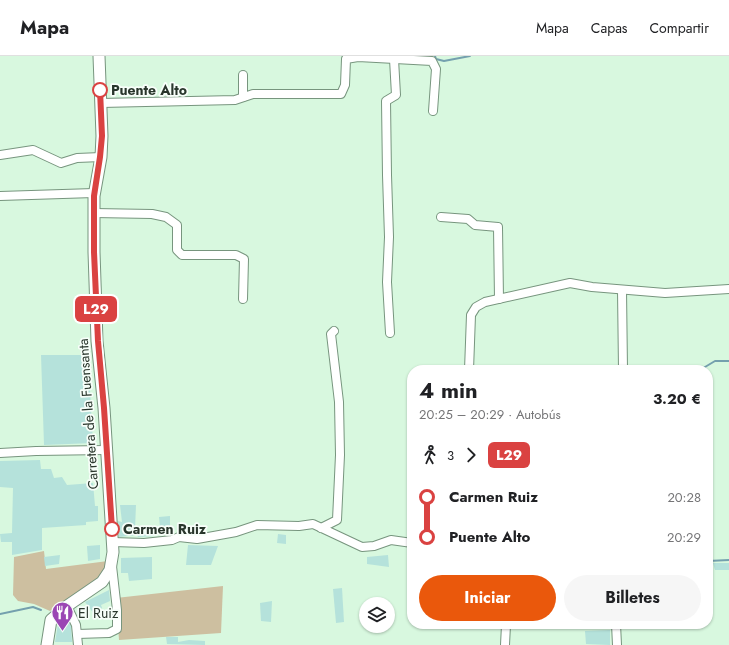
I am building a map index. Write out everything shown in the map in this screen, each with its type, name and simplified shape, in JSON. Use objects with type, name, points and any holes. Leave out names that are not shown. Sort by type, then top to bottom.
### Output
[{"type":"main road","name":"Carretera de la Fuensanta","points":[[47,645],[52,620],[67,606],[102,582],[110,570],[113,552],[98,341],[94,252],[94,193],[102,136],[99,56]]},
{"type":"street","points":[[101,103],[235,100],[253,94],[342,94],[345,85],[346,57],[358,57],[432,61],[436,69],[433,111]]},
{"type":"street","points":[[390,333],[387,282],[389,237],[386,101],[396,95],[394,59]]},
{"type":"street","points":[[243,97],[244,75]]},
{"type":"street","points":[[0,155],[3,156],[33,150],[61,163],[77,158],[100,157]]},
{"type":"street","points":[[0,196],[94,193]]},
{"type":"street","points":[[94,213],[152,214],[166,217],[177,225],[177,250],[182,255],[236,255],[244,259],[243,299]]},
{"type":"street","points":[[442,217],[468,219],[475,226],[498,227],[499,299]]},
{"type":"street","points":[[469,365],[471,315],[476,307],[485,302],[570,282],[592,287],[665,293],[729,289]]},
{"type":"street","points":[[622,290],[623,365]]},
{"type":"street","points":[[321,528],[337,520],[340,448],[339,402],[332,334],[334,331]]},
{"type":"street","points":[[0,453],[106,450]]},
{"type":"street","points":[[113,542],[144,543],[172,540],[179,537],[197,539],[236,532],[257,525],[299,526],[313,524],[362,547],[374,546],[391,540],[407,542]]},
{"type":"street","points":[[77,634],[109,633],[117,629],[117,610],[112,563]]},
{"type":"street","points":[[67,606],[76,625],[78,645]]},
{"type":"street","points":[[505,645],[506,629]]},
{"type":"street","points":[[616,629],[617,645]]},
{"type":"shaded area","points":[[44,551],[46,569],[108,561],[102,575],[90,586],[50,611],[34,604],[18,601],[13,595],[14,557]]},
{"type":"shaded area","points":[[223,586],[221,633],[119,640],[116,598]]},
{"type":"building","points":[[41,355],[88,355],[93,443],[44,445]]},
{"type":"building","points":[[40,460],[41,469],[51,469],[54,478],[62,477],[67,485],[93,483],[95,506],[98,506],[98,521],[86,522],[86,525],[42,528],[42,550],[12,555],[12,542],[1,542],[0,534],[12,533],[13,488],[0,487],[0,461]]},
{"type":"building","points":[[120,505],[136,505],[135,529],[160,527],[159,517],[170,516],[170,532],[154,533],[154,536],[138,537],[137,535],[119,537],[118,521],[122,522]]},
{"type":"building","points":[[278,534],[286,535],[286,544],[277,543]]},
{"type":"building","points":[[100,545],[100,559],[88,561],[87,546]]},
{"type":"building","points":[[188,545],[218,546],[211,565],[186,565]]},
{"type":"building","points":[[60,555],[59,564],[45,566],[44,557]]},
{"type":"building","points":[[388,555],[389,567],[367,564],[367,557]]},
{"type":"building","points":[[152,557],[152,579],[129,581],[128,573],[121,573],[121,558]]},
{"type":"building","points":[[713,563],[729,563],[729,570],[715,570]]},
{"type":"building","points":[[342,588],[344,622],[336,623],[333,589]]},
{"type":"building","points":[[109,590],[110,601],[101,605],[102,608],[94,614],[85,602]]},
{"type":"building","points":[[272,601],[271,622],[261,621],[260,603]]},
{"type":"building","points":[[66,616],[71,626],[72,642],[55,642],[58,624]]},
{"type":"building","points":[[610,630],[610,645],[586,644],[585,631]]},
{"type":"building","points":[[166,637],[178,637],[178,642],[189,640],[205,641],[205,645],[167,644]]},
{"type":"waterway","points":[[435,56],[436,59],[444,61],[470,56]]},
{"type":"waterway","points":[[708,365],[715,361],[729,361]]},
{"type":"waterway","points":[[713,561],[729,560]]},
{"type":"waterway","points":[[0,614],[33,607],[41,610]]},
{"type":"bus line","name":"L29","points":[[100,90],[102,136],[94,196],[94,252],[98,341],[112,529]]},
{"type":"place","name":"Puente Alto","points":[[100,90]]},
{"type":"place","name":"Carmen Ruiz","points":[[112,529]]},
{"type":"place","name":"El Ruiz","points":[[63,632]]}]
